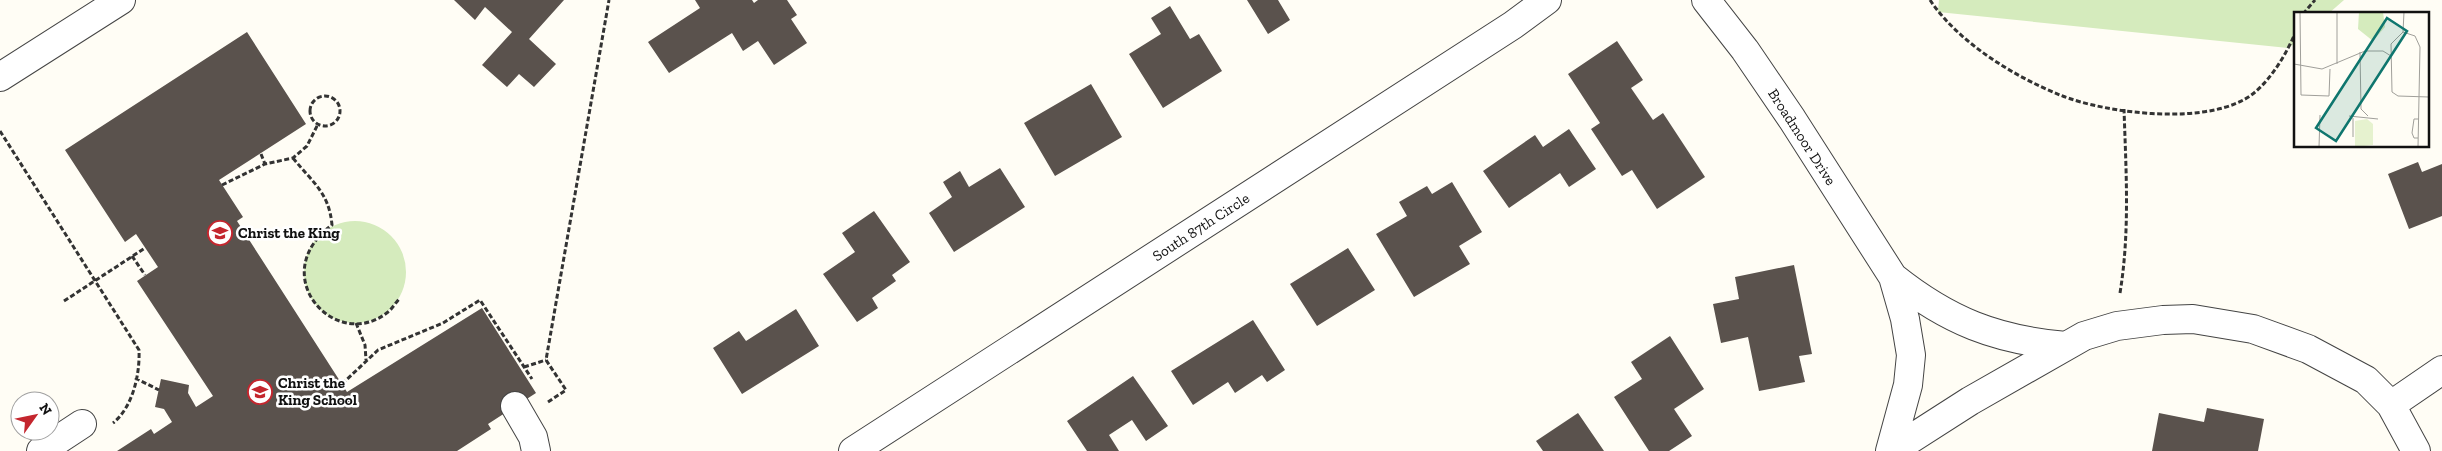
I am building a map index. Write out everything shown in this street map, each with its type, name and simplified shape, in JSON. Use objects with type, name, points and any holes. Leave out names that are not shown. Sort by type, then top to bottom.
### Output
[{"type":"street","points":[[0,77],[121,0]]},
{"type":"street","name":"South 87th Circle","points":[[853,451],[1513,25],[1547,0]]},
{"type":"street","name":"Broadmoor Drive","points":[[1706,0],[1745,50],[1893,277],[1905,319],[1911,355],[1902,415],[1891,451]]},
{"type":"street","name":"Broadmoor Drive","points":[[1893,277],[1923,301],[1956,319],[1990,333],[2029,343],[2066,346]]},
{"type":"street","name":"Broadmoor Drive","points":[[1891,451],[1970,402],[2084,336],[2117,326],[2163,320],[2193,319],[2253,329],[2308,349],[2366,380],[2391,405],[2416,451]]},
{"type":"street","points":[[2391,405],[2442,370]]},
{"type":"street","points":[[515,406],[533,437],[536,451]]},
{"type":"street","points":[[40,451],[82,424]]},
{"type":"path","points":[[543,396],[548,403],[566,390],[546,360],[609,0]]},
{"type":"path","points":[[1930,0],[1938,12],[1971,44],[2005,66],[2060,95],[2085,103],[2159,114],[2183,115],[2220,110],[2241,101],[2254,93],[2278,64],[2294,35]]},
{"type":"path","points":[[2305,12],[2315,0]]},
{"type":"path","points":[[322,96],[333,98],[340,108],[340,115],[331,125],[318,124],[311,116],[312,104],[322,96]]},
{"type":"path","points":[[2117,326],[2126,256],[2127,194],[2124,110]]},
{"type":"path","points":[[222,185],[265,164],[293,158],[307,146],[318,124]]},
{"type":"path","points":[[0,131],[136,342],[140,360],[135,378],[159,390]]},
{"type":"path","points":[[260,154],[265,164]]},
{"type":"path","points":[[293,158],[319,186],[331,208],[332,225],[319,235],[309,248],[305,260],[304,277],[308,292],[317,306],[328,315],[340,321],[356,324],[372,321],[388,312],[400,298]]},
{"type":"path","points":[[64,301],[145,248]]},
{"type":"path","points":[[132,256],[145,275]]},
{"type":"path","points":[[342,384],[352,377],[366,360],[390,344],[443,323],[480,300],[534,381]]},
{"type":"path","points":[[356,324],[365,344],[366,360]]},
{"type":"path","points":[[524,367],[546,360]]},
{"type":"green space","points":[[1939,0],[2344,0],[2330,12],[2294,12],[2294,44],[2289,48],[1938,12]]},
{"type":"green space","points":[[355,221],[365,222],[384,229],[398,243],[405,262],[405,282],[398,301],[384,315],[365,322],[355,323],[345,322],[326,315],[312,301],[305,282],[304,272],[305,262],[312,243],[326,229],[345,222]]},
{"type":"building","points":[[454,0],[564,0],[529,39],[556,64],[534,87],[519,74],[507,87],[482,65],[512,32],[485,7],[475,20]]},
{"type":"building","points":[[695,0],[752,0],[754,3],[758,0],[787,0],[797,15],[791,19],[807,43],[774,65],[758,41],[743,51],[732,33],[669,73],[648,42],[700,8]]},
{"type":"building","points":[[1247,0],[1278,0],[1290,20],[1268,34]]},
{"type":"building","points":[[1170,6],[1190,39],[1199,34],[1222,71],[1163,108],[1129,54],[1161,34],[1151,18]]},
{"type":"building","points":[[247,32],[306,124],[219,180],[243,217],[237,221],[347,392],[482,308],[536,393],[488,424],[491,429],[457,451],[117,451],[151,429],[154,434],[172,422],[164,409],[155,407],[161,379],[189,385],[188,393],[196,407],[213,396],[137,281],[158,267],[136,234],[125,242],[65,150]]},
{"type":"building","points":[[1617,41],[1643,80],[1631,88],[1653,120],[1663,113],[1705,177],[1657,209],[1632,170],[1622,176],[1591,129],[1600,123],[1568,74]]},
{"type":"building","points":[[1091,84],[1122,137],[1055,176],[1024,123]]},
{"type":"building","points":[[1569,129],[1596,169],[1569,187],[1560,173],[1509,208],[1483,171],[1535,135],[1543,147]]},
{"type":"building","points":[[2418,162],[2422,172],[2442,164],[2442,216],[2409,229],[2388,174]]},
{"type":"building","points":[[1000,168],[1025,207],[954,252],[929,213],[952,197],[943,182],[960,171],[969,187]]},
{"type":"building","points":[[1452,182],[1482,232],[1459,246],[1470,264],[1414,297],[1376,234],[1407,216],[1399,202],[1427,186],[1432,194]]},
{"type":"building","points":[[874,211],[910,262],[892,275],[896,281],[872,298],[878,308],[857,322],[823,274],[855,252],[842,233]]},
{"type":"building","points":[[1348,248],[1375,290],[1317,326],[1290,284]]},
{"type":"building","points":[[1794,265],[1812,354],[1799,356],[1805,382],[1759,391],[1748,337],[1721,343],[1713,304],[1739,299],[1735,277]]},
{"type":"building","points":[[796,309],[819,346],[742,394],[713,348],[739,331],[746,341]]},
{"type":"building","points":[[1253,320],[1285,370],[1267,382],[1262,375],[1235,393],[1228,382],[1193,405],[1171,371]]},
{"type":"building","points":[[1670,336],[1704,389],[1674,409],[1692,436],[1669,451],[1649,451],[1614,397],[1642,379],[1631,362]]},
{"type":"building","points":[[1133,376],[1168,426],[1146,441],[1132,420],[1109,435],[1119,451],[1087,451],[1067,421]]},
{"type":"building","points":[[2207,408],[2264,419],[2258,451],[2152,451],[2159,413],[2204,422]]},
{"type":"building","points":[[1578,413],[1604,451],[1543,451],[1536,441]]},
{"type":"place","name":"Christ the King","points":[[220,233]]},
{"type":"place","name":"Christ the King School","points":[[260,392]]}]
